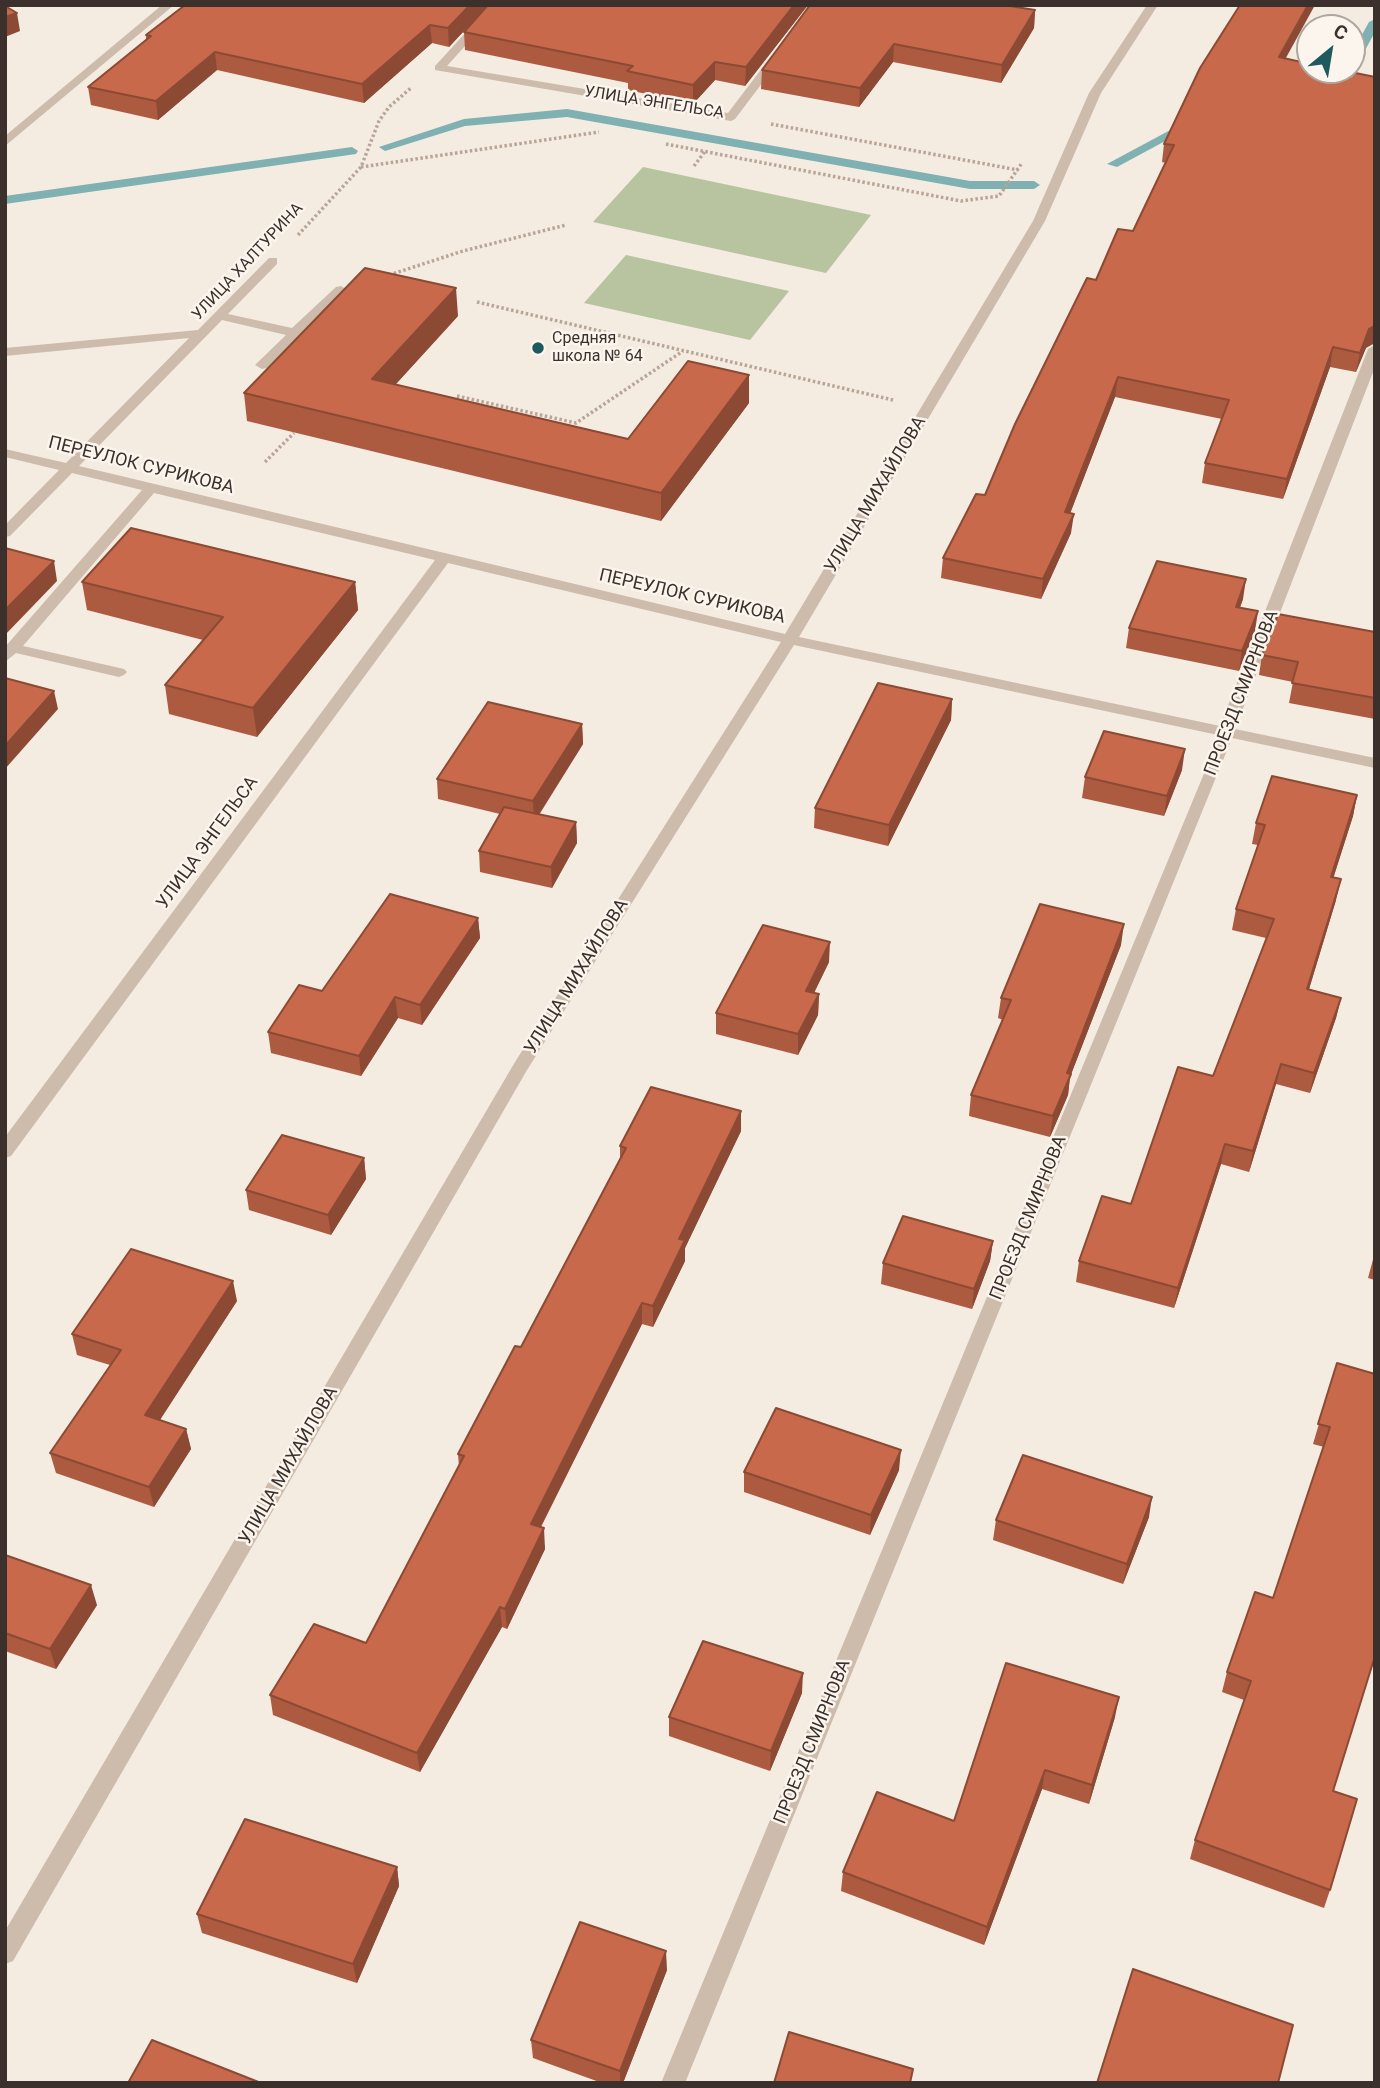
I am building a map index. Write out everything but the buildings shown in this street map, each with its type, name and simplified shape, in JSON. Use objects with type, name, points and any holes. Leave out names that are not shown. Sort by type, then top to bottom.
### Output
[{"type":"street","points":[[5,142],[169,5]]},
{"type":"street","points":[[439,68],[497,5]]},
{"type":"street","name":"УЛИЦА МИХАЙЛОВА","points":[[5,1953],[521,1066],[790,640],[928,408],[1051,199],[1095,93],[1153,5]]},
{"type":"street","name":"УЛИЦА ЭНГЕЛЬСА","points":[[439,68],[731,117],[785,46]]},
{"type":"street","name":"УЛИЦА ХАЛТУРИНА","points":[[5,533],[273,261]]},
{"type":"street","points":[[262,365],[341,290]]},
{"type":"street","points":[[221,316],[295,332]]},
{"type":"street","points":[[5,352],[205,333]]},
{"type":"street","name":"ПРОЕЗД СМИРНОВА","points":[[673,2083],[1218,760],[1226,731],[1375,349]]},
{"type":"street","name":"ПЕРЕУЛОК СУРИКОВА","points":[[5,453],[790,640],[1375,763]]},
{"type":"street","points":[[9,652],[151,488]]},
{"type":"street","name":"УЛИЦА ЭНГЕЛЬСА","points":[[5,1151],[443,559]]},
{"type":"street","points":[[9,652],[119,672]]},
{"type":"path","name":"УЛИЦА ХАЛТУРИНА","points":[[273,261],[361,167],[380,121],[389,107],[439,68]]},
{"type":"path","points":[[731,117],[1018,170]]},
{"type":"path","points":[[361,167],[598,131],[611,134]]},
{"type":"path","points":[[665,144],[961,201],[999,196],[1014,176]]},
{"type":"path","points":[[694,166],[709,145]]},
{"type":"path","points":[[341,290],[463,251],[566,225]]},
{"type":"path","points":[[477,302],[928,408]]},
{"type":"path","points":[[457,396],[576,423],[684,351]]},
{"type":"path","points":[[265,462],[294,433]]},
{"type":"green space","points":[[643,167],[871,215],[826,273],[593,222]]},
{"type":"green space","points":[[626,255],[789,291],[750,340],[584,303]]},
{"type":"waterway","points":[[1366,38],[1375,22]]},
{"type":"waterway","points":[[385,147],[464,123],[567,113],[970,185],[1034,185]]},
{"type":"waterway","points":[[1113,164],[1189,124]]},
{"type":"waterway","points":[[5,200],[352,151]]},
{"type":"place","name":"Средняя школа № 64","points":[[538,348]]}]
